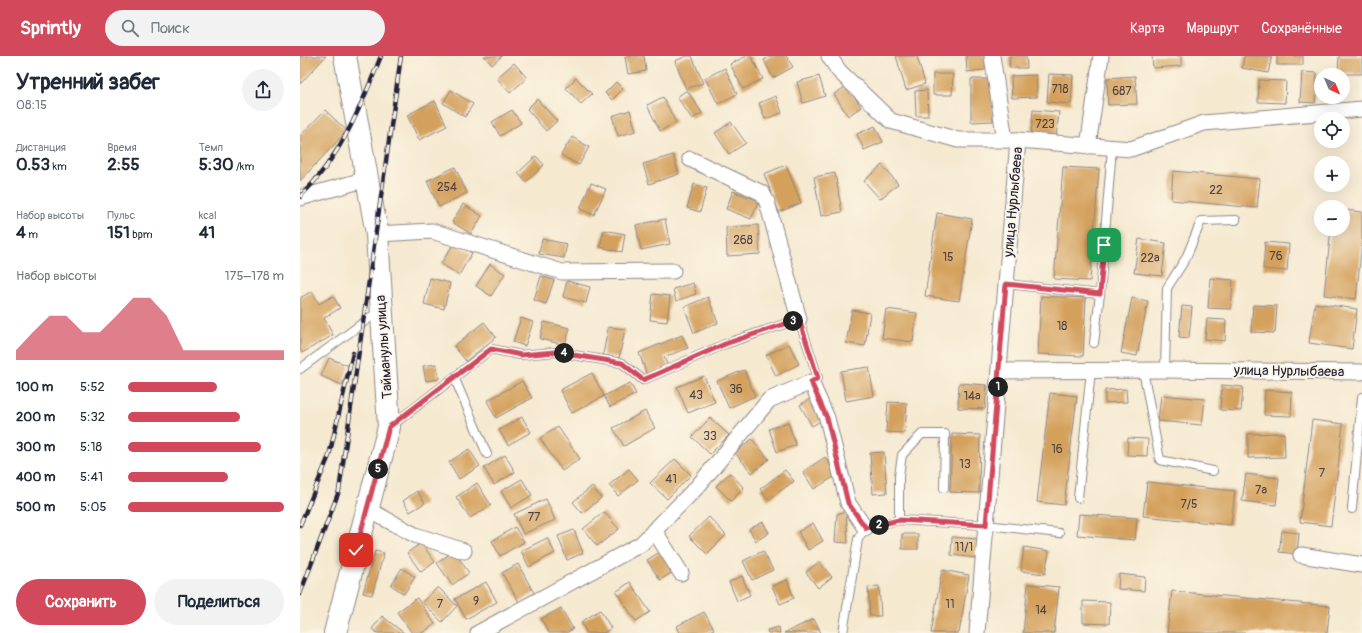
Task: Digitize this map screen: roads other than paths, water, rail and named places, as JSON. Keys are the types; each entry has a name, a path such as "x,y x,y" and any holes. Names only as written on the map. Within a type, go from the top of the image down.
{"street":[{"name":"Тайманулы улица","path":"335,633 389,427 377,234 345,56"},
{"path":"829,56 839,71 891,121 958,140 1012,140 992,56"},
{"path":"1088,146 1101,56"},
{"name":"улица Нурлыбаева","path":"978,633 1006,284 1012,140 1131,149 1204,123 1362,109"},
{"path":"690,159 762,193 767,202 799,319"},
{"path":"300,198 367,179"},
{"path":"377,234 432,231 562,272 673,271"},
{"name":"улица Нурлыбаева","path":"999,371 1165,370 1362,372"},
{"path":"478,633 641,544 698,486 769,400 811,382 827,418 848,503 866,528"},
{"path":"367,509 415,536 464,551"},
{"path":"654,530 681,573"},
{"path":"1300,555 1362,565"}],"lane":[{"path":"1094,343 1100,294 1112,148"},
{"path":"1165,370 1167,288 1186,258 1202,221 1236,220"},
{"path":"1006,284 1100,294"},
{"path":"300,369 381,310"},
{"path":"389,427 491,349 521,355 555,352 622,363 643,380 725,344 799,319 818,378 811,382"},
{"path":"1078,498 1091,370"},
{"path":"1143,370 1160,460 1213,471"},
{"path":"454,377 487,454"},
{"path":"1352,509 1362,397"},
{"path":"899,520 899,476 902,455 922,434 945,434 944,488"},
{"path":"843,633 858,539 866,528 899,520 986,525 1059,533"}],"railway":[{"path":"300,197 327,165 348,131 381,56"},
{"path":"300,594 339,491 401,56"},
{"path":"300,525 329,456 353,353"}]}
